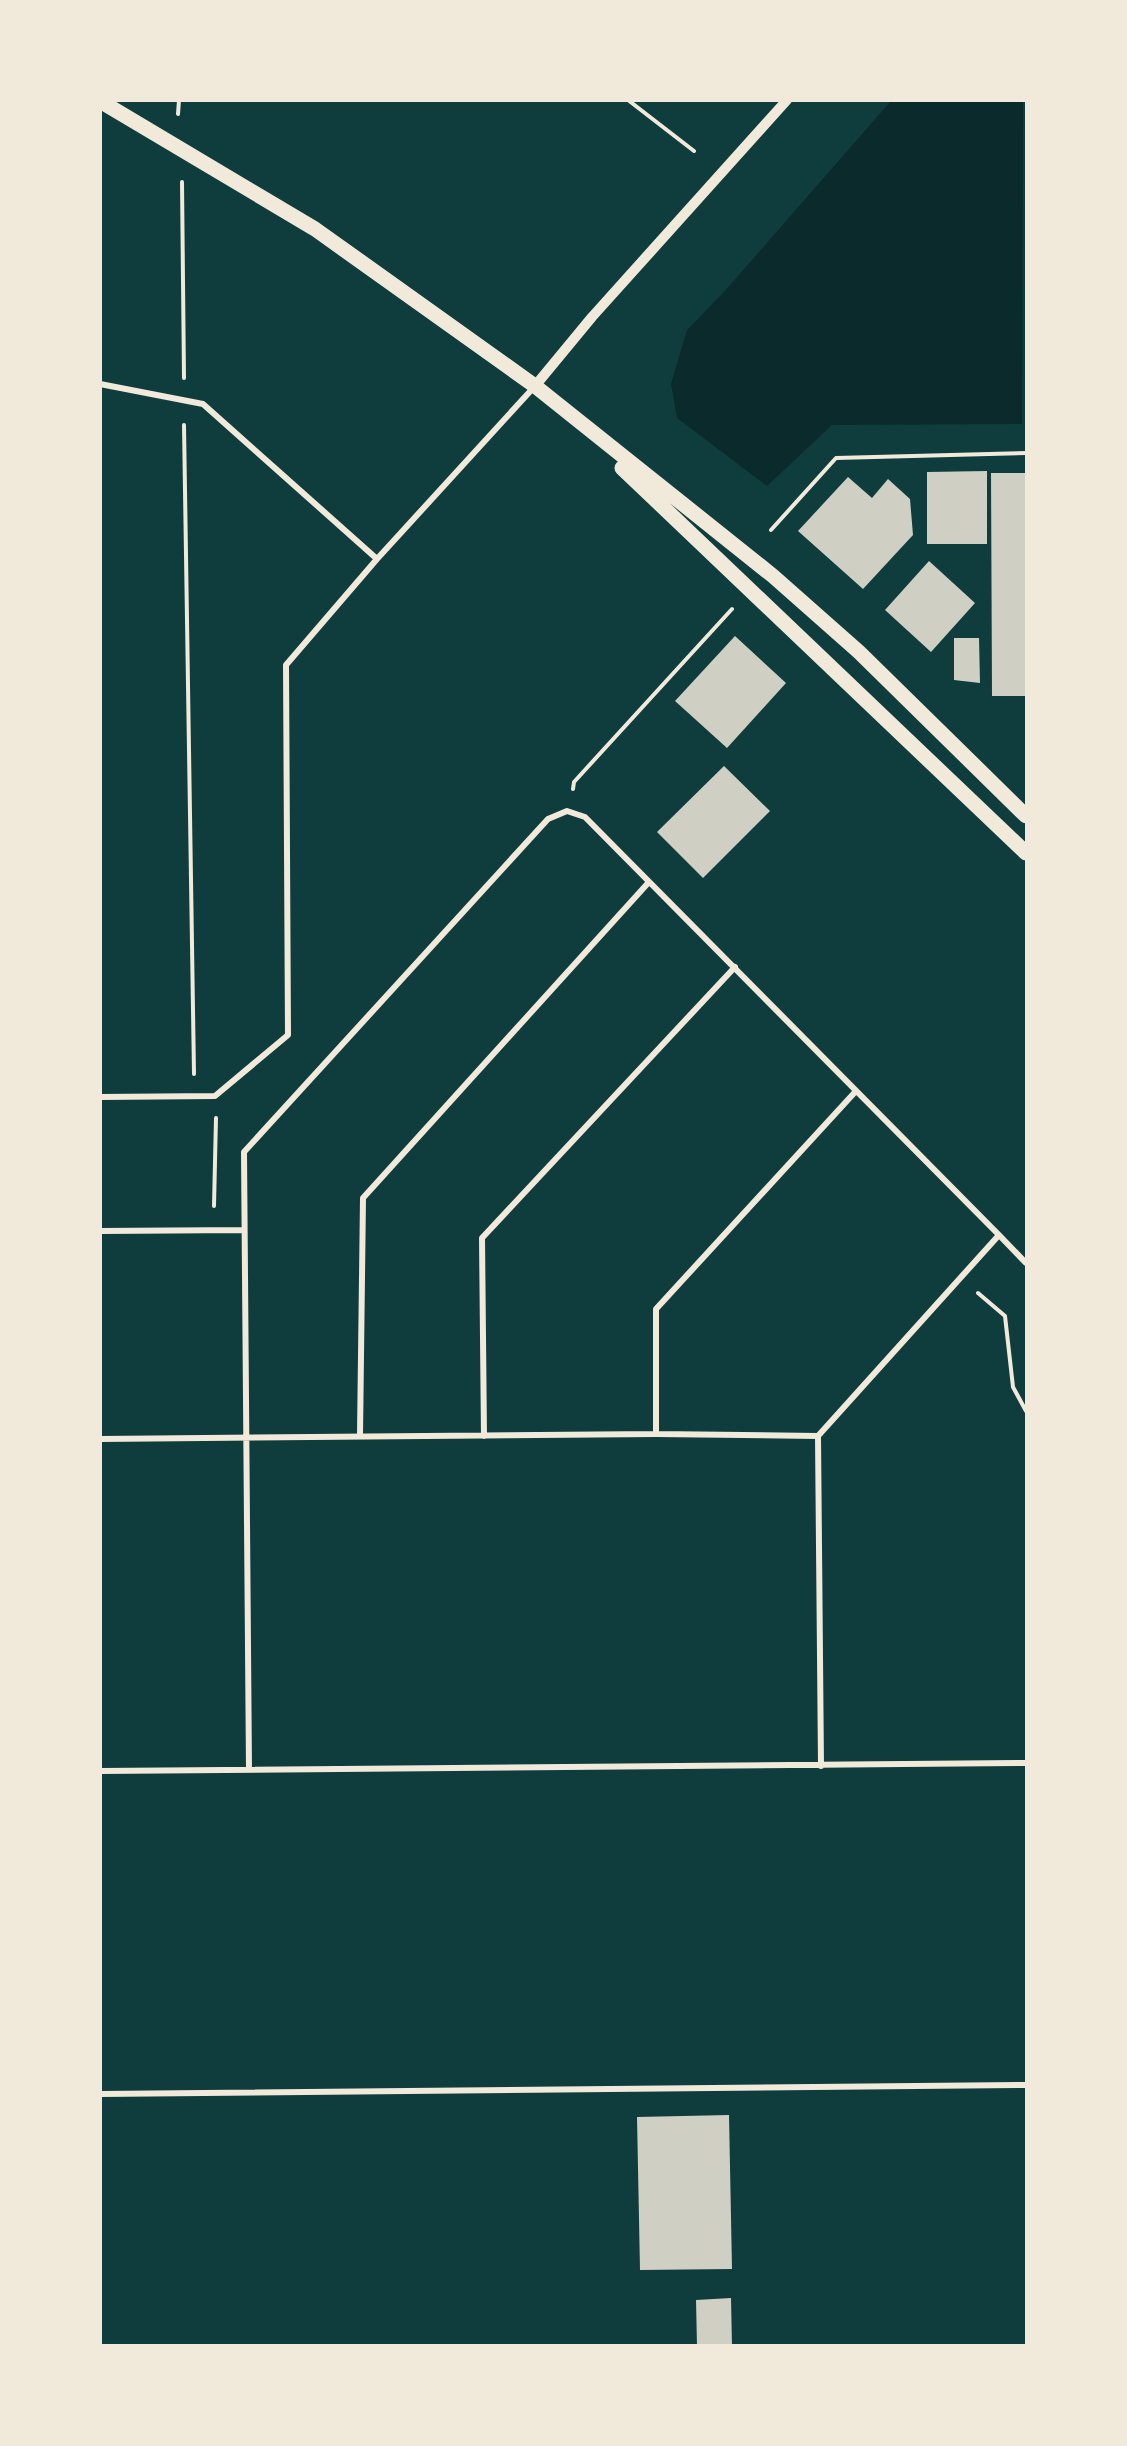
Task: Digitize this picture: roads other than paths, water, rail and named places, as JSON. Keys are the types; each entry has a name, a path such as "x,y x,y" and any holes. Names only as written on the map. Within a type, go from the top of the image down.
{"main road":[{"path":"100,100 315,229 535,386 773,576 859,652 1026,816"},
{"path":"535,386 1026,853"}],"street":[{"path":"100,1097 215,1096 288,1035 286,665 377,559 535,386 592,317 787,100"},
{"path":"100,384 203,404 377,559"},
{"path":"249,1770 244,1437 244,1152 548,819 567,811 585,817 1026,1263"},
{"path":"360,1435 363,1198 649,882"},
{"path":"484,1436 482,1238 735,967"},
{"path":"656,1434 656,1309 856,1091"},
{"path":"100,1232 244,1230"},
{"path":"821,1766 818,1436 999,1236"},
{"path":"100,1439 360,1435 818,1436"},
{"path":"100,1771 1026,1764"},
{"path":"100,2094 1026,2085"}],"water":[{"path":"891,101 1023,101 1022,424 832,425 767,486 677,418 671,384 687,330 724,292"}]}
